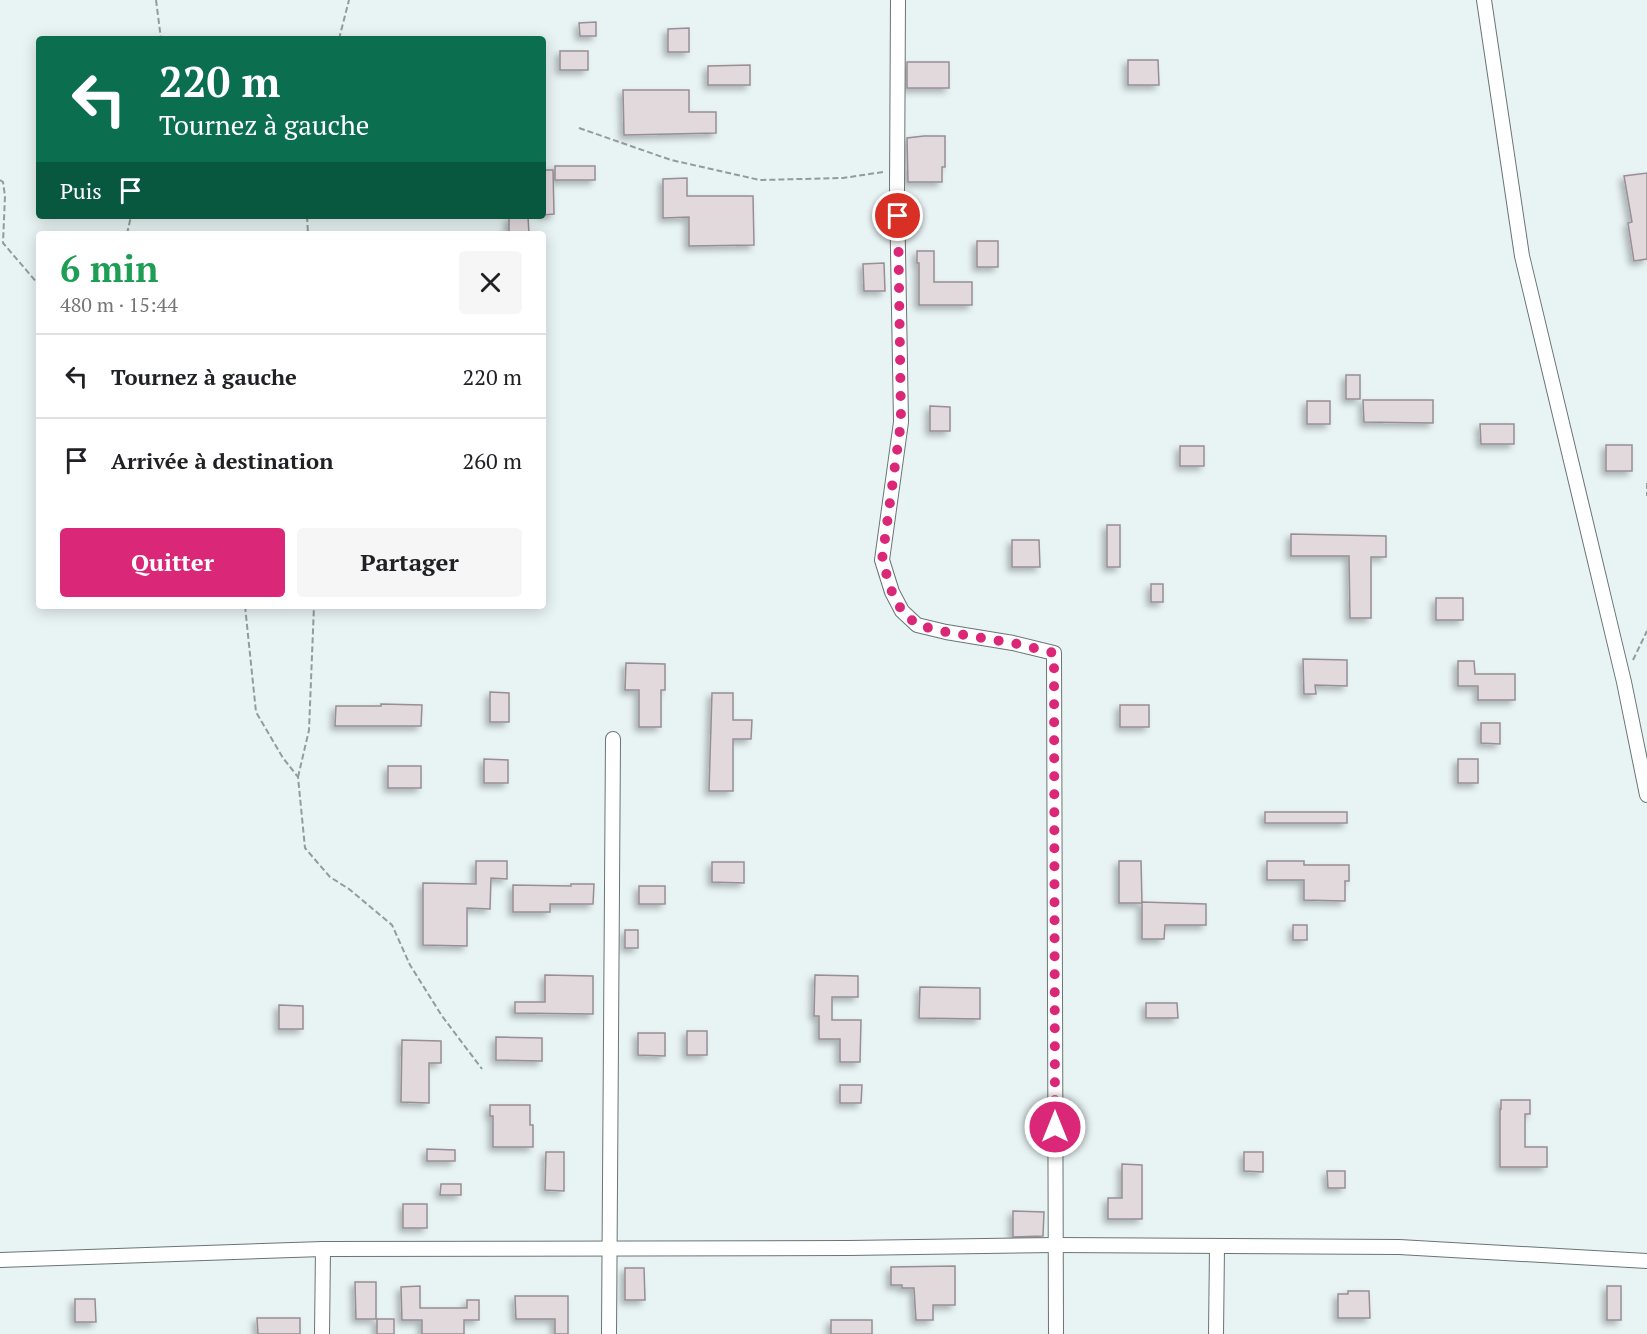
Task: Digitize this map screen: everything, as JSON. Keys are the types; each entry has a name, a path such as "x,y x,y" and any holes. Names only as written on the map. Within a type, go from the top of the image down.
{"street":[{"path":"898,0 897,170 901,422 882,560 892,592 902,611 917,625 1054,653 1056,1334"},
{"path":"1484,0 1522,256 1624,682 1647,795"},
{"path":"609,1334 613,739"},
{"path":"0,1260 323,1249 849,1248 1056,1245 1399,1247 1647,1261"},
{"path":"1216,1247 1216,1334"},
{"path":"322,1334 323,1249"}],"path":[{"path":"156,0 161,36"},
{"path":"340,36 349,0"},
{"path":"579,128 671,160 760,180 843,178 897,170"},
{"path":"0,180 3,182 5,196 3,243 36,282"},
{"path":"1647,483 1647,496"},
{"path":"245,609 256,712 283,758 298,777"},
{"path":"314,609 309,730 298,777 305,848 330,878 349,889 392,925 410,965 442,1016 482,1069"},
{"path":"1624,682 1647,631"}],"building":[{"path":"596,22 596,36 580,36 579,23"},
{"path":"689,28 689,52 668,52 668,29"},
{"path":"560,51 588,51 588,70 560,70"},
{"path":"1128,60 1158,60 1159,85 1128,85"},
{"path":"907,62 949,62 949,88 907,88"},
{"path":"750,65 750,85 708,85 708,66"},
{"path":"623,90 689,90 689,112 716,112 716,133 624,135"},
{"path":"945,136 945,167 942,167 942,182 908,182 907,138"},
{"path":"555,166 595,166 595,180 555,180"},
{"path":"546,170 553,170 554,214 546,215"},
{"path":"1647,173 1647,259 1634,261 1628,223 1632,222 1624,176"},
{"path":"687,178 687,196 753,196 754,245 689,246 689,217 663,218 663,179"},
{"path":"509,219 528,219 529,231 509,231"},
{"path":"977,241 998,241 998,267 977,267"},
{"path":"917,251 934,251 934,282 972,282 972,305 919,305"},
{"path":"884,263 885,291 864,291 863,264"},
{"path":"1346,375 1360,375 1360,399 1346,399"},
{"path":"1363,400 1433,400 1433,423 1364,422"},
{"path":"1307,401 1330,401 1330,424 1307,424"},
{"path":"930,406 950,407 950,431 930,431"},
{"path":"1480,424 1514,424 1514,444 1481,444"},
{"path":"1606,445 1632,445 1632,471 1606,471"},
{"path":"1180,446 1204,446 1204,466 1180,466"},
{"path":"1107,525 1120,525 1120,567 1107,567"},
{"path":"1291,534 1386,536 1386,557 1371,557 1371,618 1350,618 1349,556 1291,556"},
{"path":"1012,540 1039,540 1040,567 1012,567"},
{"path":"1151,584 1163,584 1163,602 1151,602"},
{"path":"1436,598 1463,598 1463,620 1436,620"},
{"path":"1303,659 1347,660 1347,686 1315,685 1316,694 1304,694"},
{"path":"1458,661 1474,661 1475,674 1515,674 1515,700 1478,700 1478,686 1458,686"},
{"path":"626,663 665,664 665,690 661,690 661,727 639,727 639,690 625,690"},
{"path":"490,692 509,693 509,722 490,722"},
{"path":"712,693 733,693 733,720 752,720 751,739 733,739 733,791 709,791"},
{"path":"381,704 422,705 421,726 335,726 336,706 381,706"},
{"path":"1120,705 1149,705 1149,727 1120,727"},
{"path":"1481,723 1500,723 1500,744 1481,743"},
{"path":"484,759 508,760 508,783 484,783"},
{"path":"1458,759 1478,759 1478,783 1458,783"},
{"path":"388,766 421,766 421,788 388,788"},
{"path":"1265,812 1347,812 1347,823 1265,823"},
{"path":"476,861 507,861 507,879 491,878 490,909 467,908 467,946 423,945 423,883 476,884"},
{"path":"1119,861 1141,861 1142,903 1119,903"},
{"path":"1267,861 1304,861 1304,865 1349,865 1349,881 1345,881 1345,901 1304,900 1304,880 1267,880"},
{"path":"712,862 744,862 744,883 712,882"},
{"path":"571,884 594,884 593,904 550,904 550,912 513,912 513,885 571,886"},
{"path":"639,886 665,886 665,904 639,904"},
{"path":"1142,902 1206,904 1206,925 1165,925 1164,939 1142,939"},
{"path":"1293,925 1307,925 1307,940 1293,940"},
{"path":"625,930 638,930 638,948 625,948"},
{"path":"545,975 593,976 593,1014 515,1013 515,1002 545,1002"},
{"path":"815,975 858,976 858,997 832,997 832,1020 861,1020 860,1062 840,1062 840,1039 819,1039 819,1016 814,1016"},
{"path":"920,987 980,988 980,1019 919,1018"},
{"path":"1146,1003 1177,1003 1178,1018 1146,1018"},
{"path":"279,1005 303,1006 303,1029 279,1029"},
{"path":"687,1031 707,1031 707,1055 687,1055"},
{"path":"638,1033 665,1033 665,1056 638,1055"},
{"path":"496,1037 542,1038 542,1061 496,1060"},
{"path":"402,1040 441,1041 441,1063 429,1063 429,1103 401,1102"},
{"path":"840,1085 862,1085 861,1103 840,1103"},
{"path":"1501,1100 1530,1100 1530,1114 1525,1114 1525,1147 1547,1147 1547,1167 1500,1167"},
{"path":"490,1105 530,1105 533,1147 493,1147 493,1116 490,1116"},
{"path":"427,1149 455,1150 455,1161 427,1161"},
{"path":"546,1152 564,1152 564,1191 545,1190"},
{"path":"1244,1152 1263,1152 1263,1172 1244,1171"},
{"path":"1122,1164 1142,1165 1142,1219 1108,1219 1108,1198 1122,1198"},
{"path":"1327,1171 1345,1171 1345,1188 1328,1188"},
{"path":"441,1184 461,1184 461,1195 440,1195"},
{"path":"403,1204 427,1204 427,1228 403,1228"},
{"path":"1013,1211 1044,1212 1043,1236 1013,1237"},
{"path":"955,1266 955,1305 933,1305 933,1320 916,1320 914,1288 891,1285 891,1267"},
{"path":"625,1268 644,1268 645,1300 625,1300"},
{"path":"355,1282 376,1282 376,1319 356,1319"},
{"path":"420,1286 420,1308 467,1308 467,1300 479,1300 479,1320 464,1320 464,1334 422,1334 422,1320 402,1320 401,1287"},
{"path":"1607,1286 1621,1286 1621,1320 1607,1320"},
{"path":"1348,1291 1369,1291 1370,1318 1338,1318 1338,1294 1348,1294"},
{"path":"515,1296 568,1296 568,1334 555,1334 555,1319 516,1319"},
{"path":"75,1299 95,1299 96,1322 75,1322"},
{"path":"257,1318 300,1318 300,1334 258,1334"},
{"path":"377,1319 394,1319 394,1334 377,1334"},
{"path":"831,1320 872,1320 872,1334 831,1334"}],"route":[{"path":"898,216 901,422 882,560 892,592 902,611 917,625 1054,653 1055,1127"}]}
